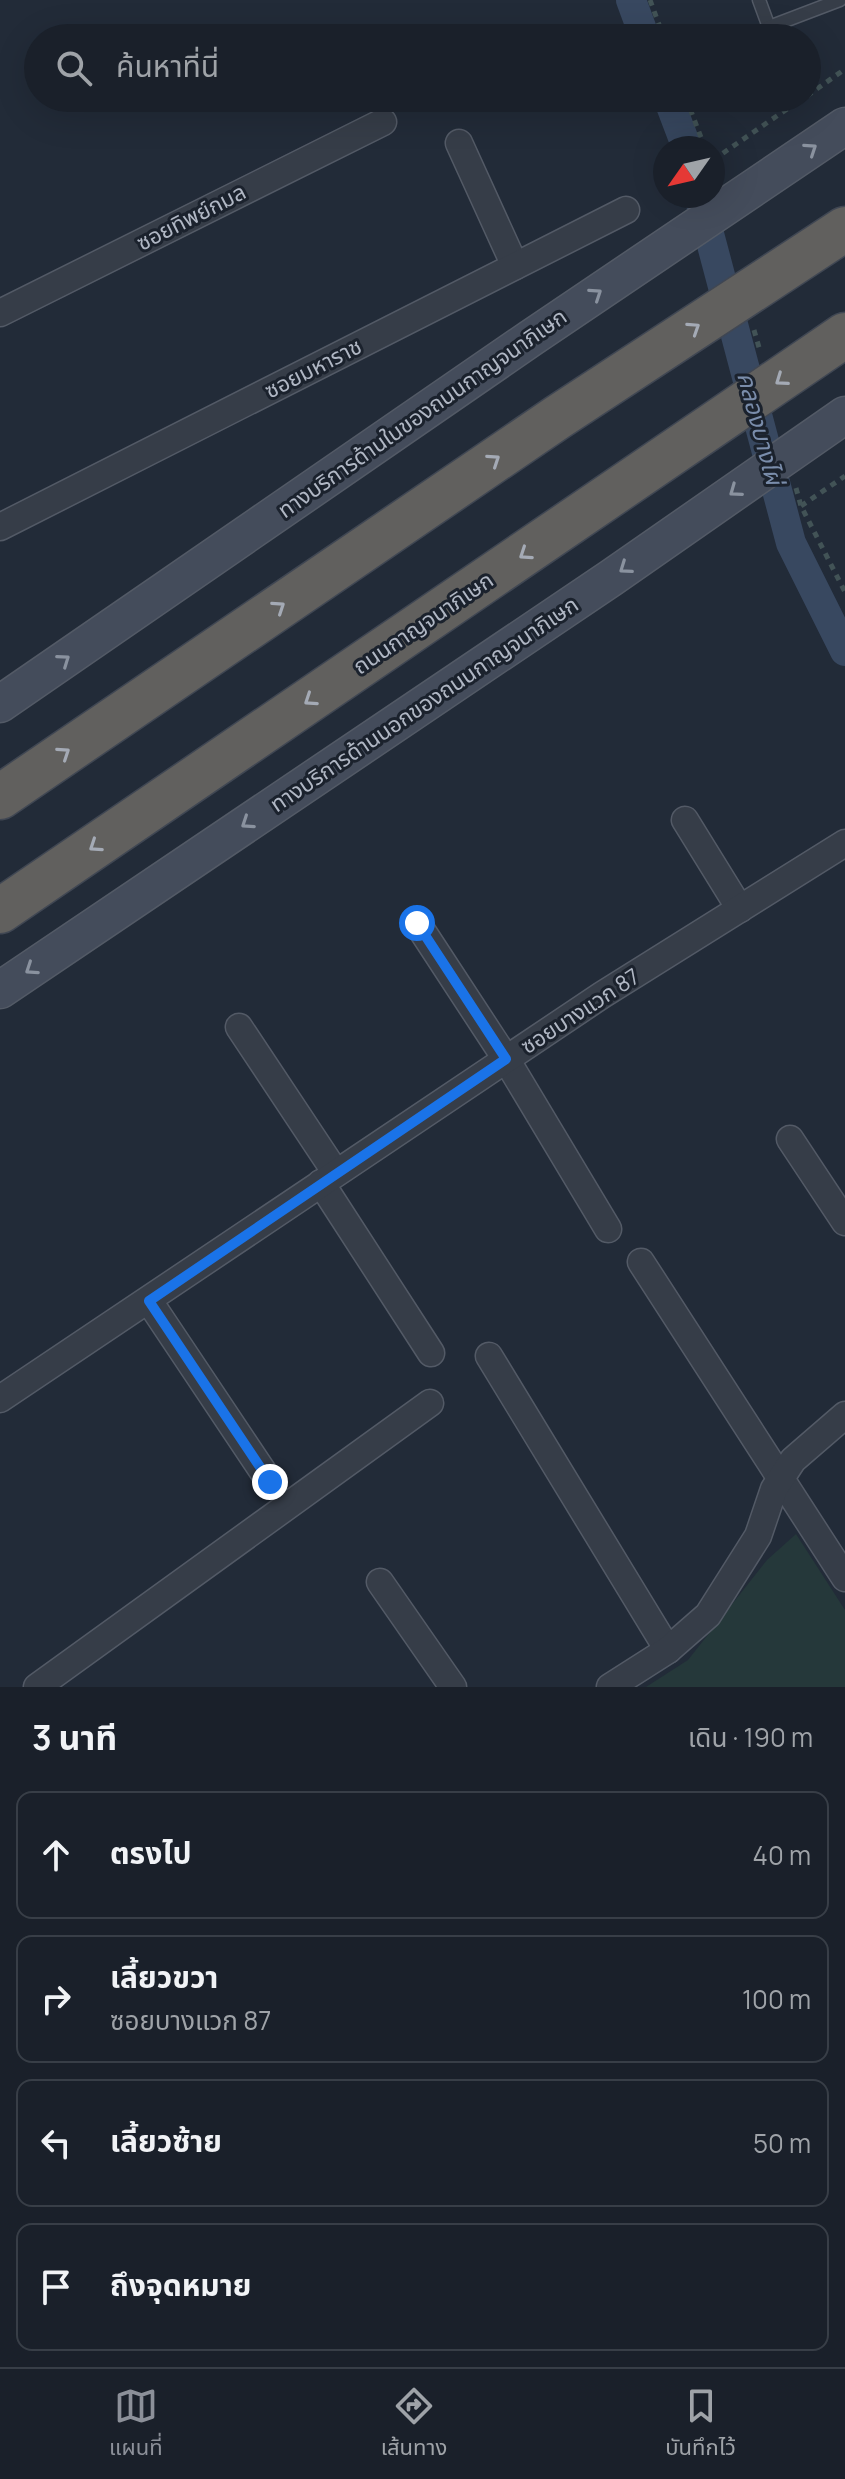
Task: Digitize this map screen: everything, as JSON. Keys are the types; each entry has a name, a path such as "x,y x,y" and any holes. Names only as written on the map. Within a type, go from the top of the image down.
{"highway":[{"path":"0,797 558,417 845,229"},
{"name":"ถนนกาญจนาภิเษก","path":"0,911 845,335"}],"main road":[{"name":"ทางบริการด้านในของถนนกาญจนาภิเษก","path":"0,704 845,126"},
{"name":"ทางบริการด้านนอกของถนนกาญจนาภิเษก","path":"0,990 845,415"}],"street":[{"name":"ซอยทิพย์กมล","path":"0,313 383,122"},
{"path":"459,143 515,266"},
{"name":"ซอยมหาราช","path":"0,527 626,210"},
{"path":"685,820 740,909"},
{"name":"ซอยบางแวก 87","path":"0,1399 506,1059 845,843"},
{"path":"417,923 506,1059 608,1229"},
{"path":"239,1027 431,1353"},
{"path":"790,1139 845,1222"},
{"path":"641,1262 845,1578"},
{"path":"149,1301 270,1482"},
{"path":"489,1356 668,1650"},
{"path":"37,1687 430,1403"},
{"path":"610,1687 668,1650 708,1615 758,1536 774,1489 793,1460 845,1415"},
{"path":"380,1582 453,1687"}],"lane":[{"path":"759,0 768,24"},
{"path":"790,24 840,0"}],"path":[{"path":"650,0 659,24"},
{"path":"821,86 845,69"},
{"path":"691,112 700,136"},
{"path":"725,152 783,112"},
{"path":"801,506 845,476"}],"shaded area":[{"path":"796,1534 845,1610 845,1687 646,1687 688,1660 767,1560"}],"waterway":[{"name":"คลองบางไผ่","path":"631,0 640,24"},
{"name":"คลองบางไผ่","path":"673,112 682,136"},
{"name":"คลองบางไผ่","path":"702,208 791,543 845,651"}],"route":[{"path":"270,1482 149,1301 506,1059 417,923"}]}
